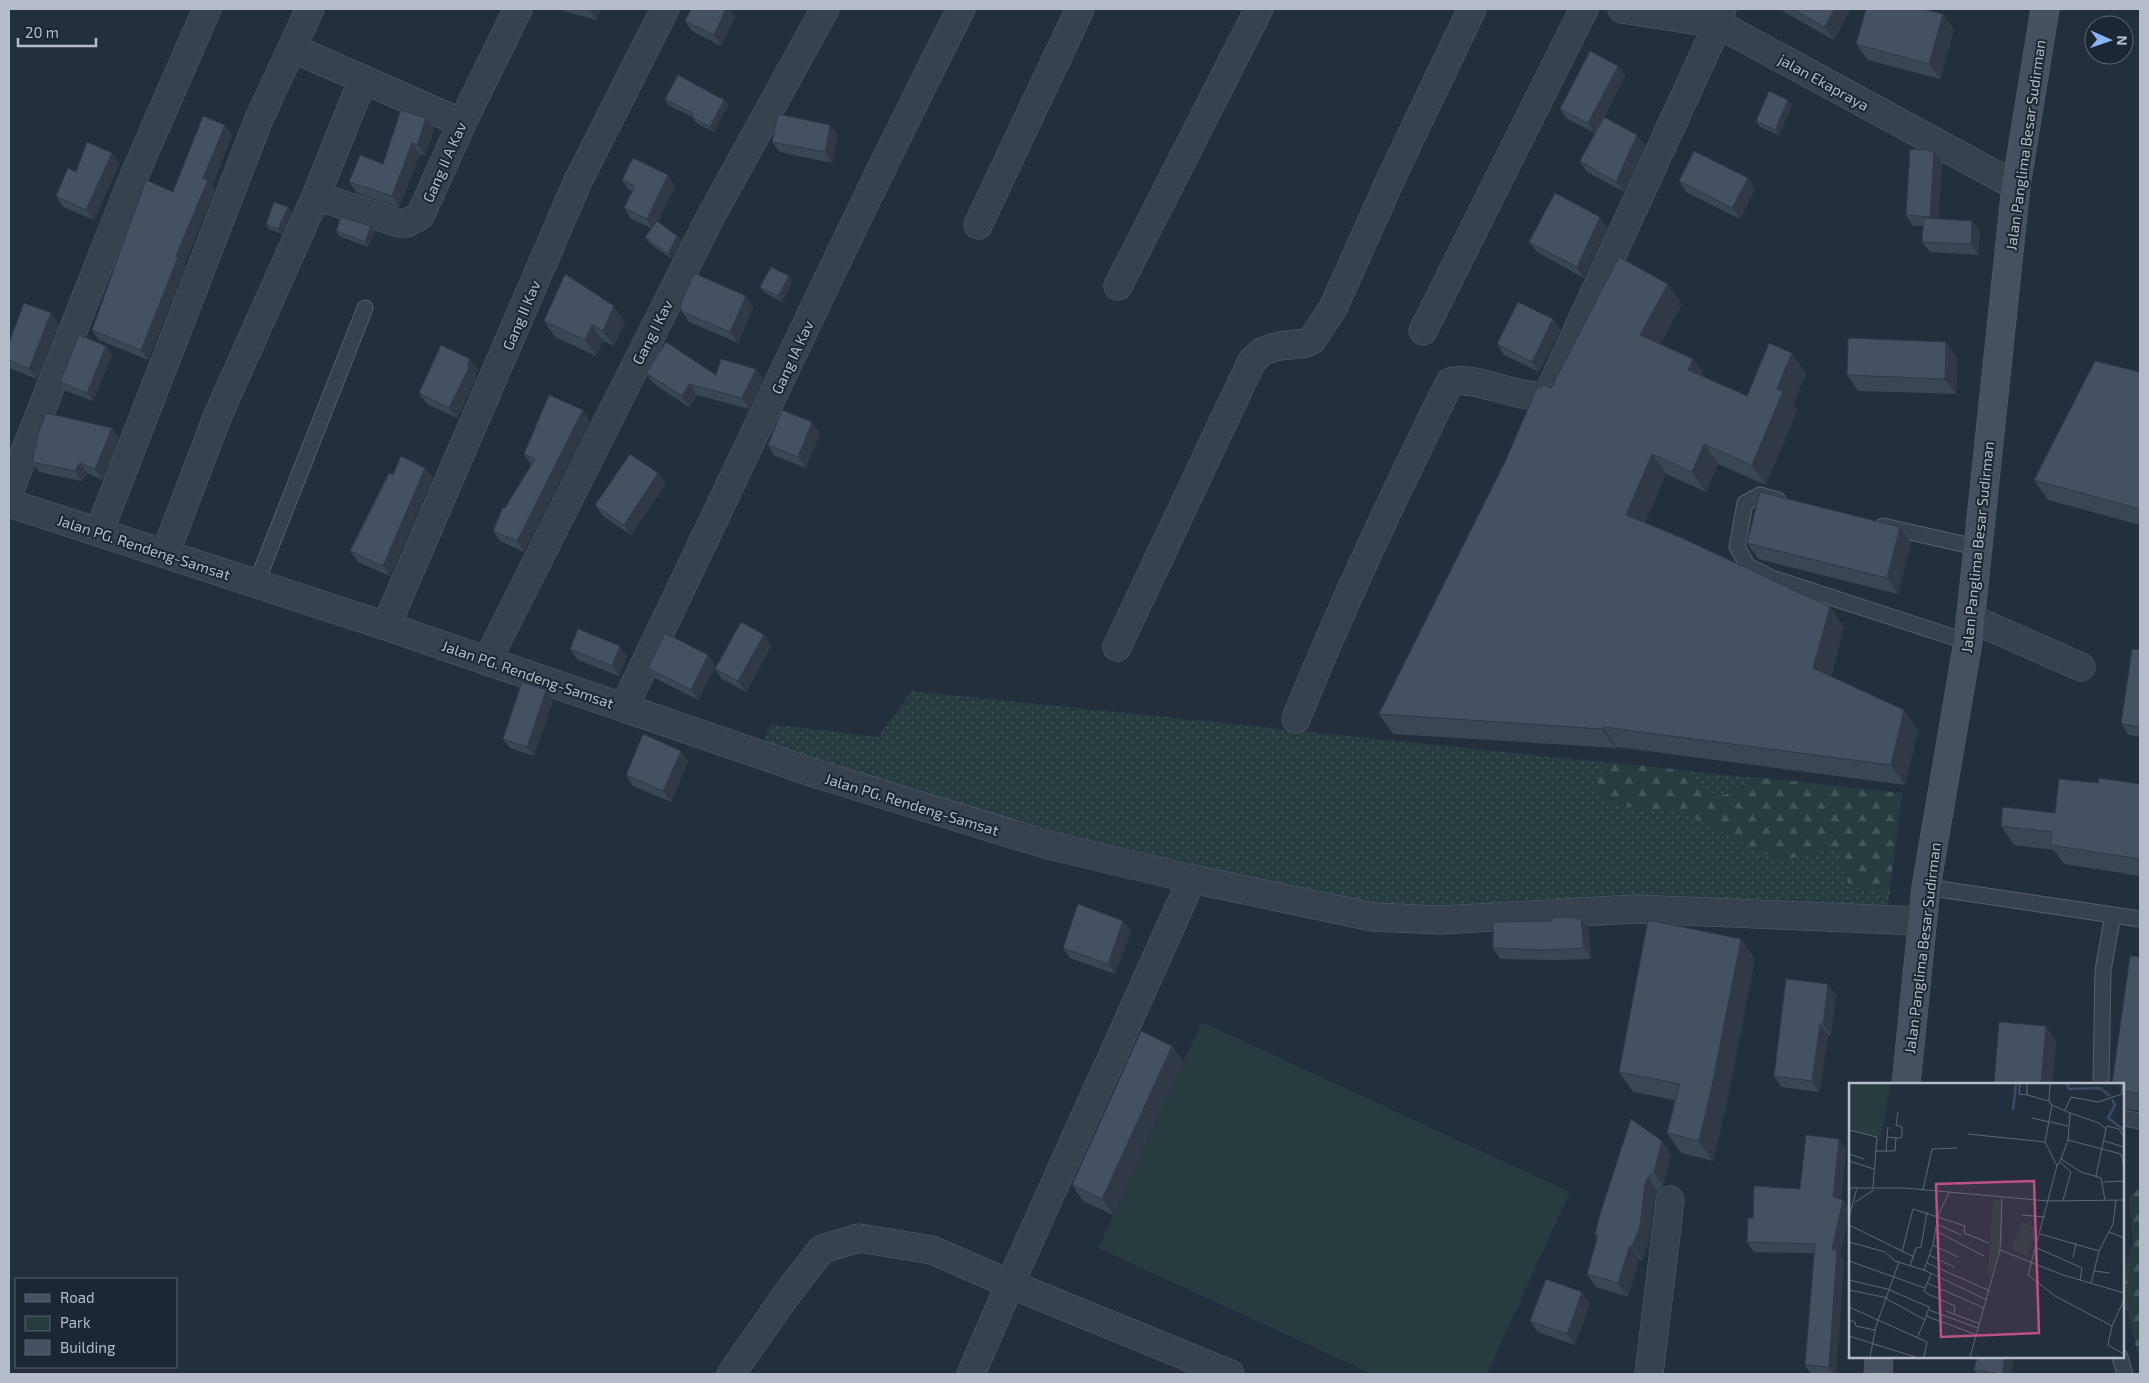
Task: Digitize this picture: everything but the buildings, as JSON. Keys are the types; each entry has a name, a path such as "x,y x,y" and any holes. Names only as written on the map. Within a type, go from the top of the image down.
{"main road":[{"name":"Jalan Panglima Besar Sudirman","path":"1906,1083 1926,887 1969,630 1976,547 2016,186 2045,9"},
{"path":"1878,1374 1879,1358"}],"street":[{"path":"9,492 134,176 207,9"},
{"path":"99,532 260,119 310,9"},
{"name":"Gang II A Kav","path":"316,196 399,223 414,220 420,216 462,123 518,9"},
{"name":"Gang II Kav","path":"386,626 578,181 665,9"},
{"name":"Gang I Kav","path":"487,661 711,216 826,9"},
{"name":"Gang IA Kav","path":"624,706 744,459 879,170 961,9"},
{"path":"978,225 1080,9"},
{"path":"1118,286 1258,9"},
{"path":"1117,647 1252,361 1263,350 1306,343 1312,340 1333,308 1393,174 1472,9"},
{"path":"1423,331 1584,9"},
{"name":"jalan Ekapraya","path":"1622,9 1720,16 2016,186"},
{"path":"1296,719 1331,632 1409,464 1450,382 1464,379 1536,396 1549,392 1720,16"},
{"path":"292,48 462,123"},
{"path":"166,554 218,415 316,196 363,79"},
{"name":"Jalan PG. Rendeng-Samsat","path":"9,502 624,706 820,776 1048,845 1192,879 1373,917 1441,920 1634,909 1922,921"},
{"path":"1969,630 2081,667"},
{"path":"972,1374 1010,1284 1192,879"},
{"path":"1649,1374 1670,1200"},
{"path":"730,1374 822,1249 859,1238 932,1250 1215,1372"}],"lane":[{"path":"256,584 365,308"},
{"path":"1792,504 1760,496 1745,503 1738,547 1748,566 1772,578 1969,630"},
{"path":"1870,523 1976,547"},
{"path":"1926,887 2140,919"},
{"path":"2101,1083 2103,970 2113,915"},
{"path":"2124,1118 2140,1121"},
{"path":"2120,1358 2125,1374"}],"green space":[{"path":"912,691 1902,793 1886,920 1441,920 1192,879 758,753 771,724 878,737"},
{"path":"1610,762 1691,771 1695,785 1708,792 1724,795 1755,777 1902,793 1889,895 1849,886 1839,850 1800,855 1783,862 1680,812 1621,806 1597,796 1598,780"},
{"path":"1202,1022 1570,1192 1487,1374 1372,1374 1098,1248"},
{"path":"2140,1187 2140,1364 2124,1296 2124,1269 2133,1242 2129,1198"}]}
